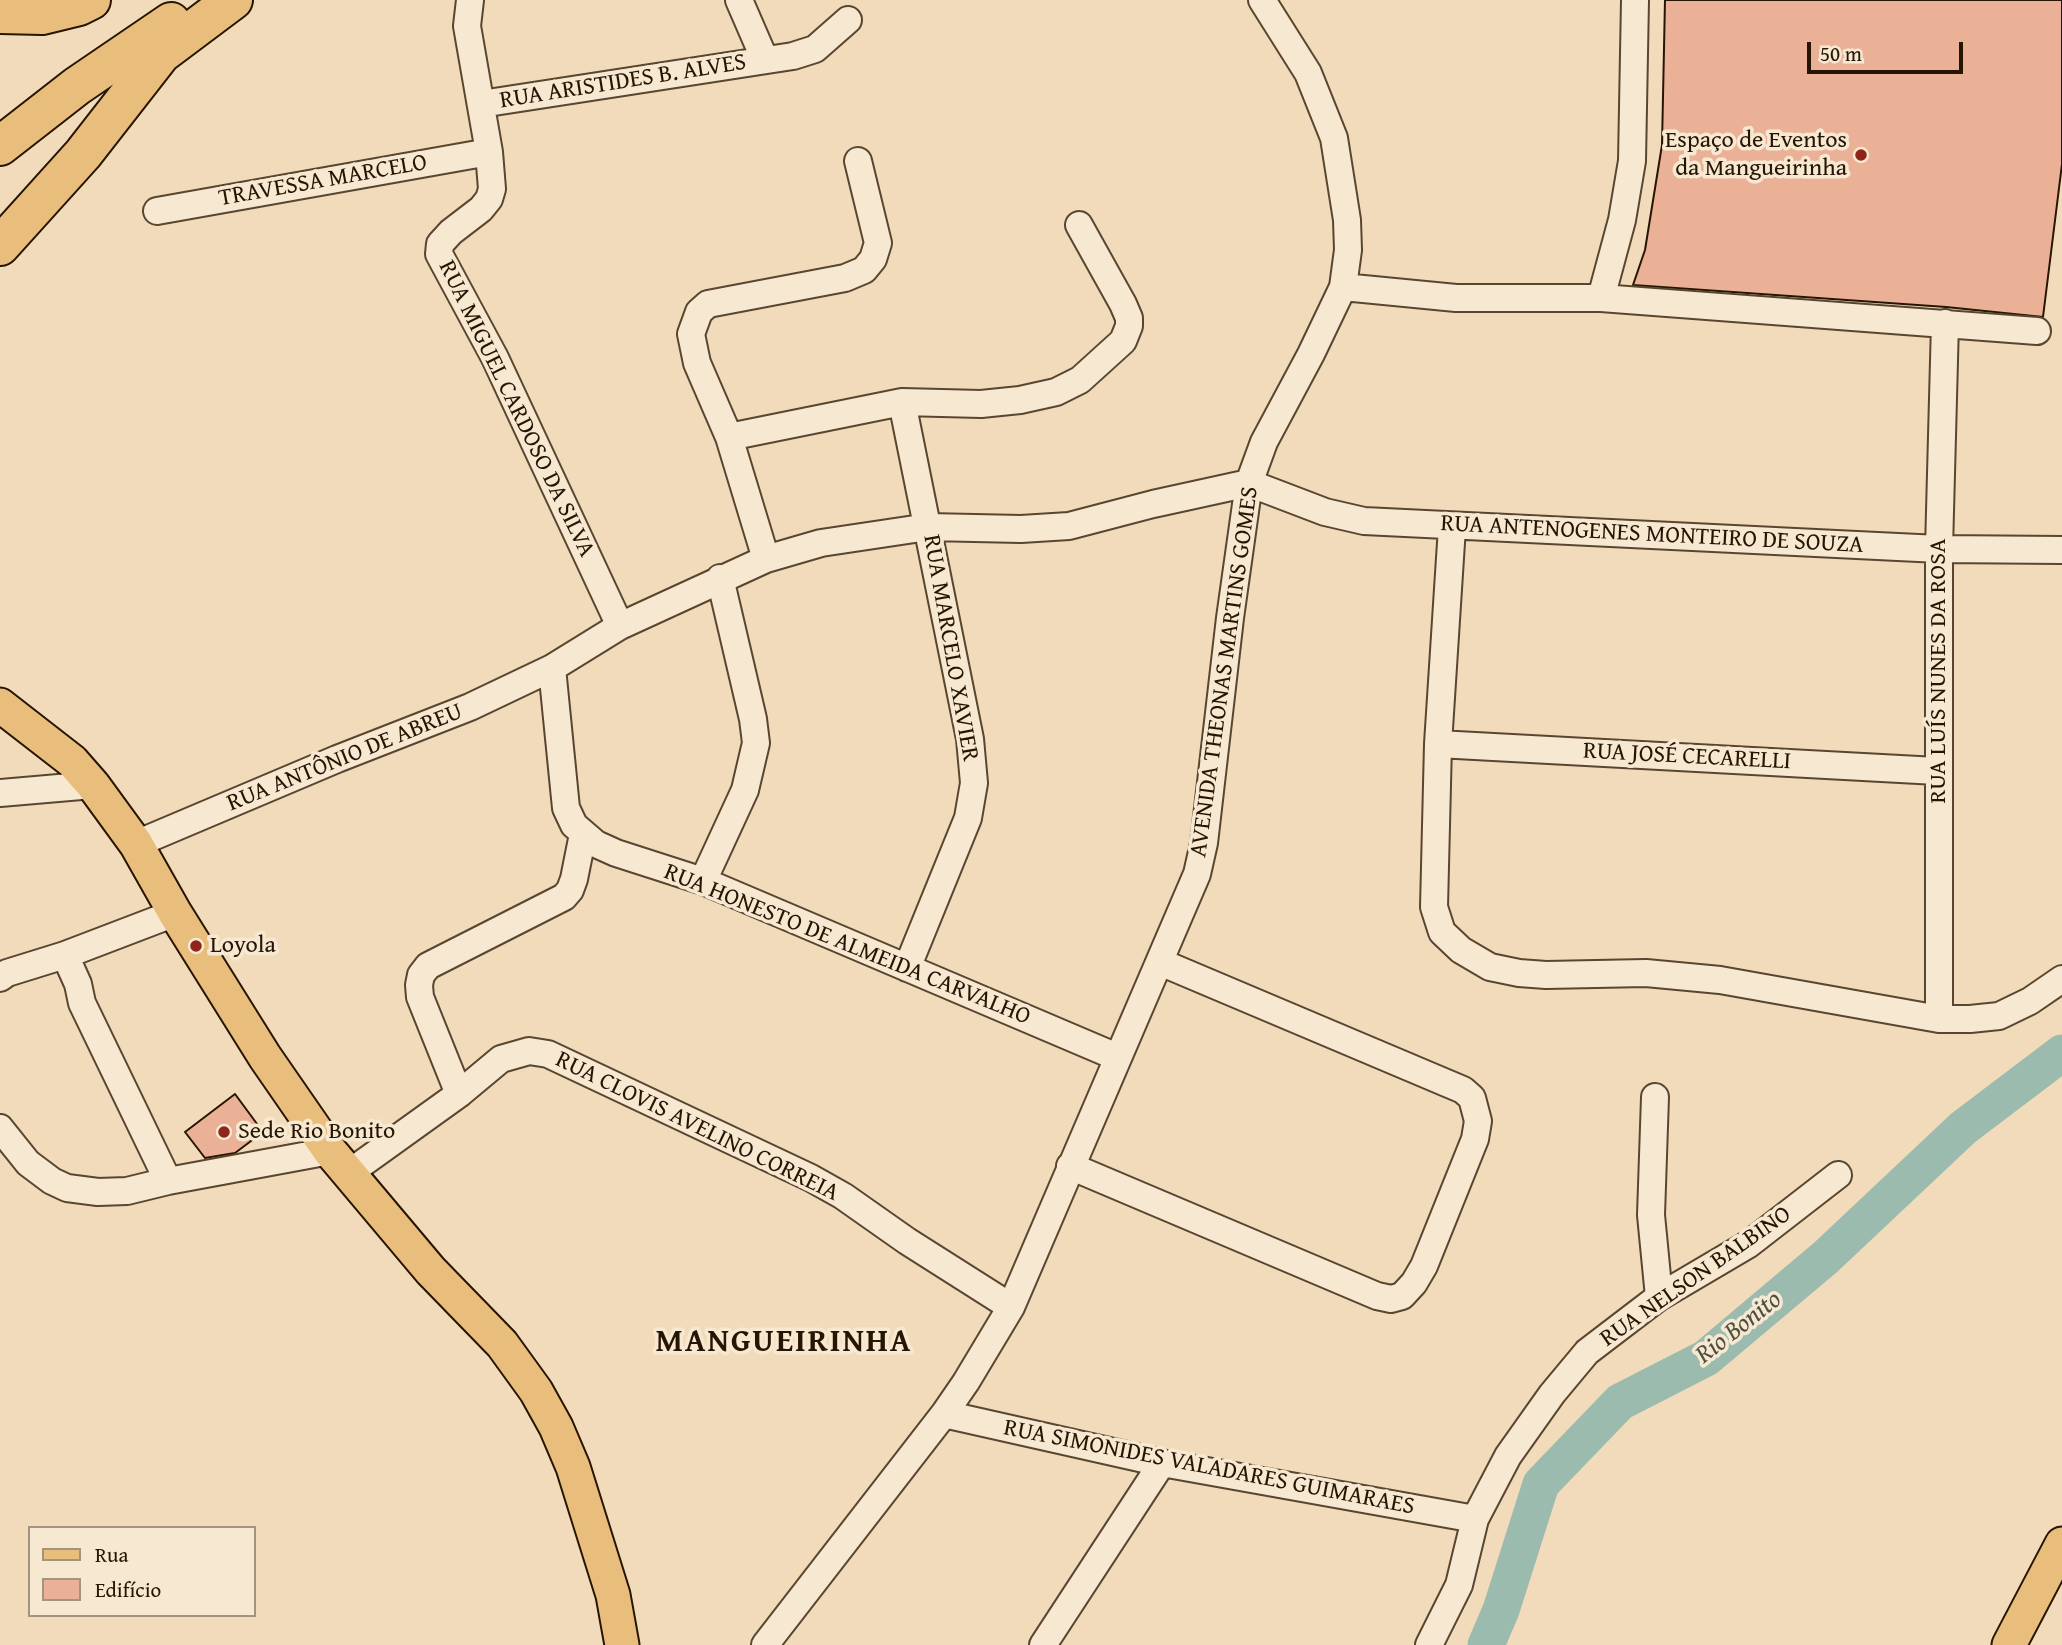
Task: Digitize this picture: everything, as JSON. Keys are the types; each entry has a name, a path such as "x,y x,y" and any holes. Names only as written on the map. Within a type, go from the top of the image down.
{"highway":[{"path":"0,14 42,15 79,6 91,0"},
{"path":"0,114 63,66 160,0"},
{"path":"0,146 77,86 209,0"},
{"path":"0,246 83,154 160,54 233,0"}],"main road":[{"path":"0,705 72,761 93,785 136,844 265,1057 340,1162 431,1271 502,1344 536,1391 556,1427 580,1488 614,1595 622,1645"},
{"path":"2009,1645 2059,1558"}],"street":[{"name":"RUA MIGUEL CARDOSO DA SILVA","path":"470,0 467,26 489,152 492,189 489,199 481,209 440,244 439,254 495,358 620,626"},
{"name":"RUA ARISTIDES B. ALVES","path":"738,0 765,60"},
{"name":"AVENIDA THEONAS MARTINS GOMES","path":"765,1645 944,1414 1011,1307 1196,874 1204,843 1230,618 1249,483 1264,442 1343,287 1348,250 1347,220 1334,138 1308,73 1262,0"},
{"path":"1601,298 1622,220 1632,161 1635,0"},
{"name":"RUA ARISTIDES B. ALVES","path":"481,104 765,60 815,49 848,20"},
{"name":"TRAVESSA MARCELO","path":"157,211 489,152"},
{"path":"766,559 729,437 697,363 691,334 694,321 708,304 845,278 864,270 873,259 878,243 858,161"},
{"path":"729,437 902,402 981,404 1020,400 1056,392 1080,380 1123,341 1129,318 1079,225"},
{"path":"1343,287 1456,298 1601,298 2037,331"},
{"name":"RUA LUÍS NUNES DA ROSA","path":"1939,1019 1937,771 1945,323"},
{"name":"RUA MARCELO XAVIER","path":"902,402 970,739 974,783 968,818 907,968"},
{"name":"RUA ANTÔNIO DE ABREU","path":"136,844 337,759 470,707 552,668 620,626 766,559 821,543 928,527 1021,529 1069,526 1249,483"},
{"name":"RUA ANTENOGENES MONTEIRO DE SOUZA","path":"1249,483 1345,519 1452,527 1939,549 2062,550"},
{"path":"1452,527 1438,744 1434,907 1442,932 1461,950 1490,967 1519,973 1646,973 1720,980 1939,1019 1999,1016 2031,1001 2062,979"},
{"path":"703,881 745,790 754,731 720,578"},
{"name":"RUA HONESTO DE ALMEIDA CARVALHO","path":"552,668 566,808 574,825 596,844 703,881 1117,1057"},
{"name":"RUA JOSÉ CECARELLI","path":"1438,744 1937,771"},
{"path":"0,793 93,785"},
{"path":"459,1094 420,997 421,975 428,966 564,897 574,879 583,834"},
{"path":"0,978 7,973 65,955 176,913"},
{"path":"65,955 78,984 82,1003 168,1181"},
{"path":"1070,1166 1377,1296 1391,1299 1402,1296 1424,1266 1475,1139 1478,1121 1472,1098 1463,1090 1160,962"},
{"name":"RUA CLOVIS AVELINO CORREIA","path":"340,1162 459,1094 500,1059 529,1051 548,1054 811,1178 843,1196 907,1241 1011,1307"},
{"path":"1655,1097 1651,1215 1659,1297"},
{"path":"0,1128 28,1163 52,1181 68,1188 97,1192 127,1191 168,1181 340,1162"},
{"name":"RUA NELSON BALBINO","path":"1429,1645 1459,1586 1475,1519 1508,1456 1552,1394 1587,1352 1659,1297 1749,1244 1838,1175"},
{"name":"RUA SIMONIDES VALADARES GUIMARAES","path":"944,1414 1162,1463 1475,1519"},
{"path":"1043,1645 1162,1463"}],"building":[{"name":"Espaço de Eventos da Mangueirinha","path":"1665,0 2062,0 2062,164 2043,317 1946,307 1633,285 1645,250 1662,145"},
{"name":"Sede Rio Bonito","path":"235,1094 263,1132 235,1153 205,1158 185,1132"}],"waterway":[{"name":"Rio Bonito","path":"1486,1645 1501,1610 1541,1484 1620,1402 1706,1358 1826,1257 1963,1128 2062,1053"}],"place":[{"name":"Espaço de Eventos da Mangueirinha","path":"1861,155"},
{"name":"Loyola","path":"196,946"},
{"name":"Sede Rio Bonito","path":"224,1132"}],"district":[{"name":"MANGUEIRINHA","path":"784,1343"}]}
